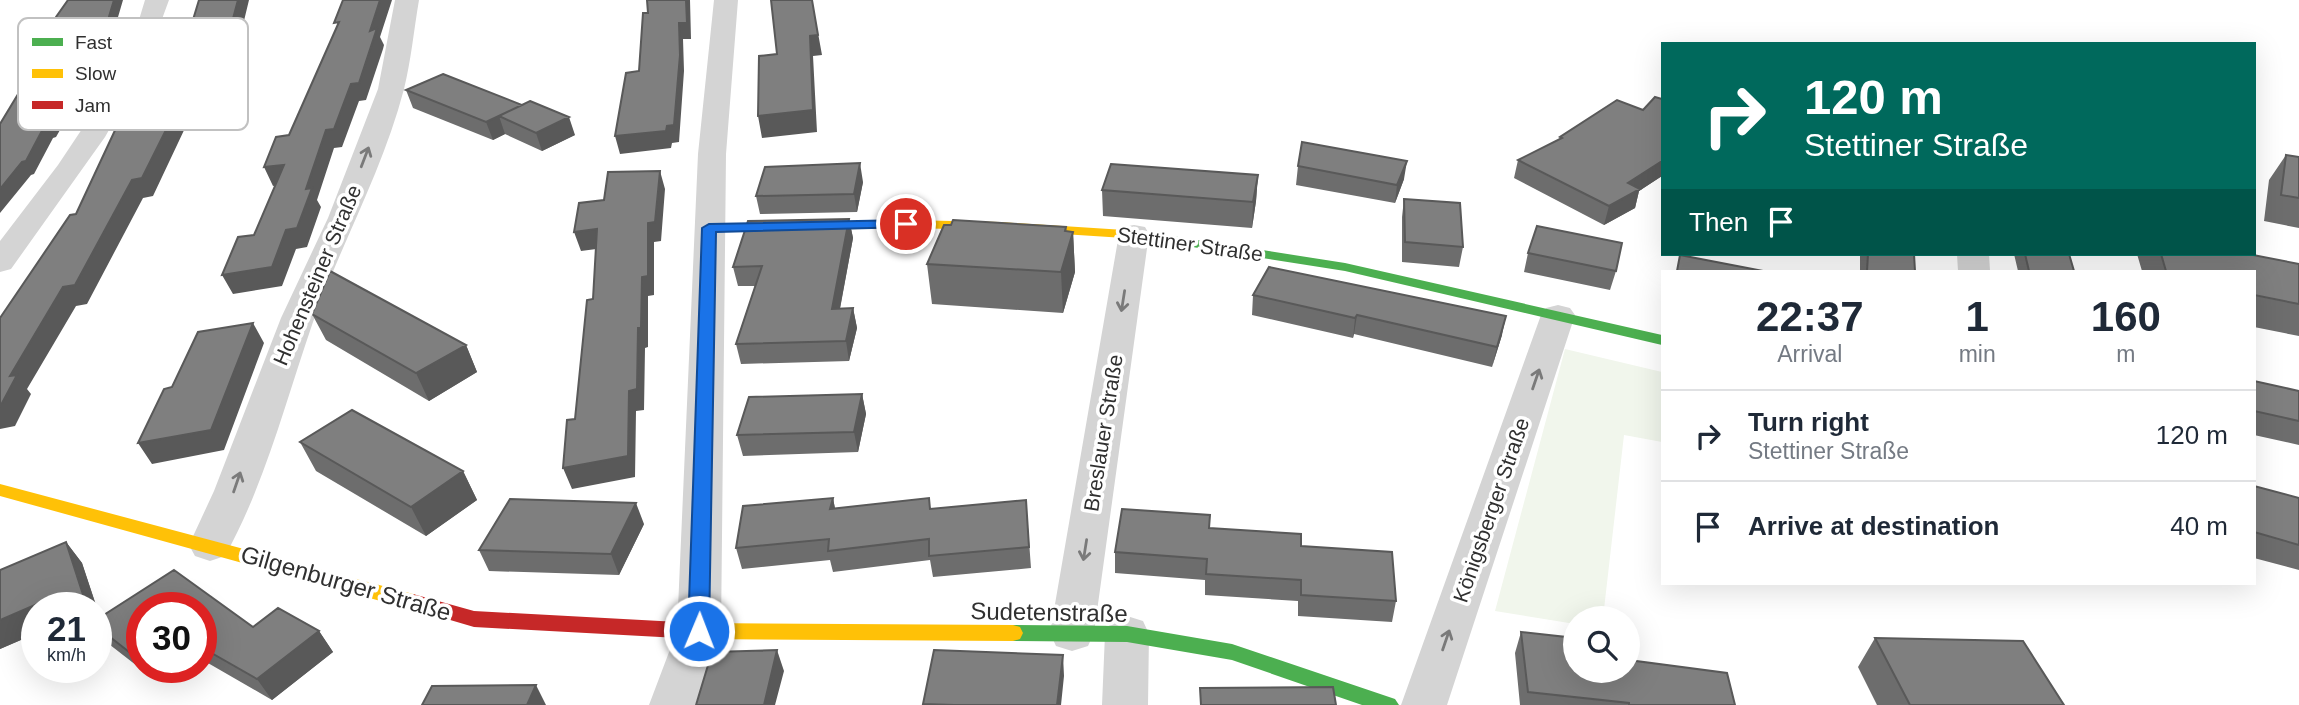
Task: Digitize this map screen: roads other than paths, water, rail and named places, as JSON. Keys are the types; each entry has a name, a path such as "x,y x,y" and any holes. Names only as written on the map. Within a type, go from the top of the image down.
{"street":[{"path":"152,18 157,0"},
{"name":"Hohensteiner Straße","path":"209,545 234,491 298,318 343,218 391,89 407,0"},
{"path":"672,705 699,631 712,153 726,0"},
{"path":"0,262 94,130"},
{"name":"Stettiner Straße","path":"709,228 906,224 1000,226 1134,234 1345,267 1661,340"},
{"name":"Breslauer Straße","path":"1072,633 1134,234"},
{"name":"Königsberger Straße","path":"1424,705 1558,315"},
{"name":"Gilgenburger Straße","path":"0,490 474,619 699,631"},
{"name":"Sudetenstraße","path":"699,631 1126,634 1232,652 1388,705"},
{"path":"1125,705 1126,634"}]}
